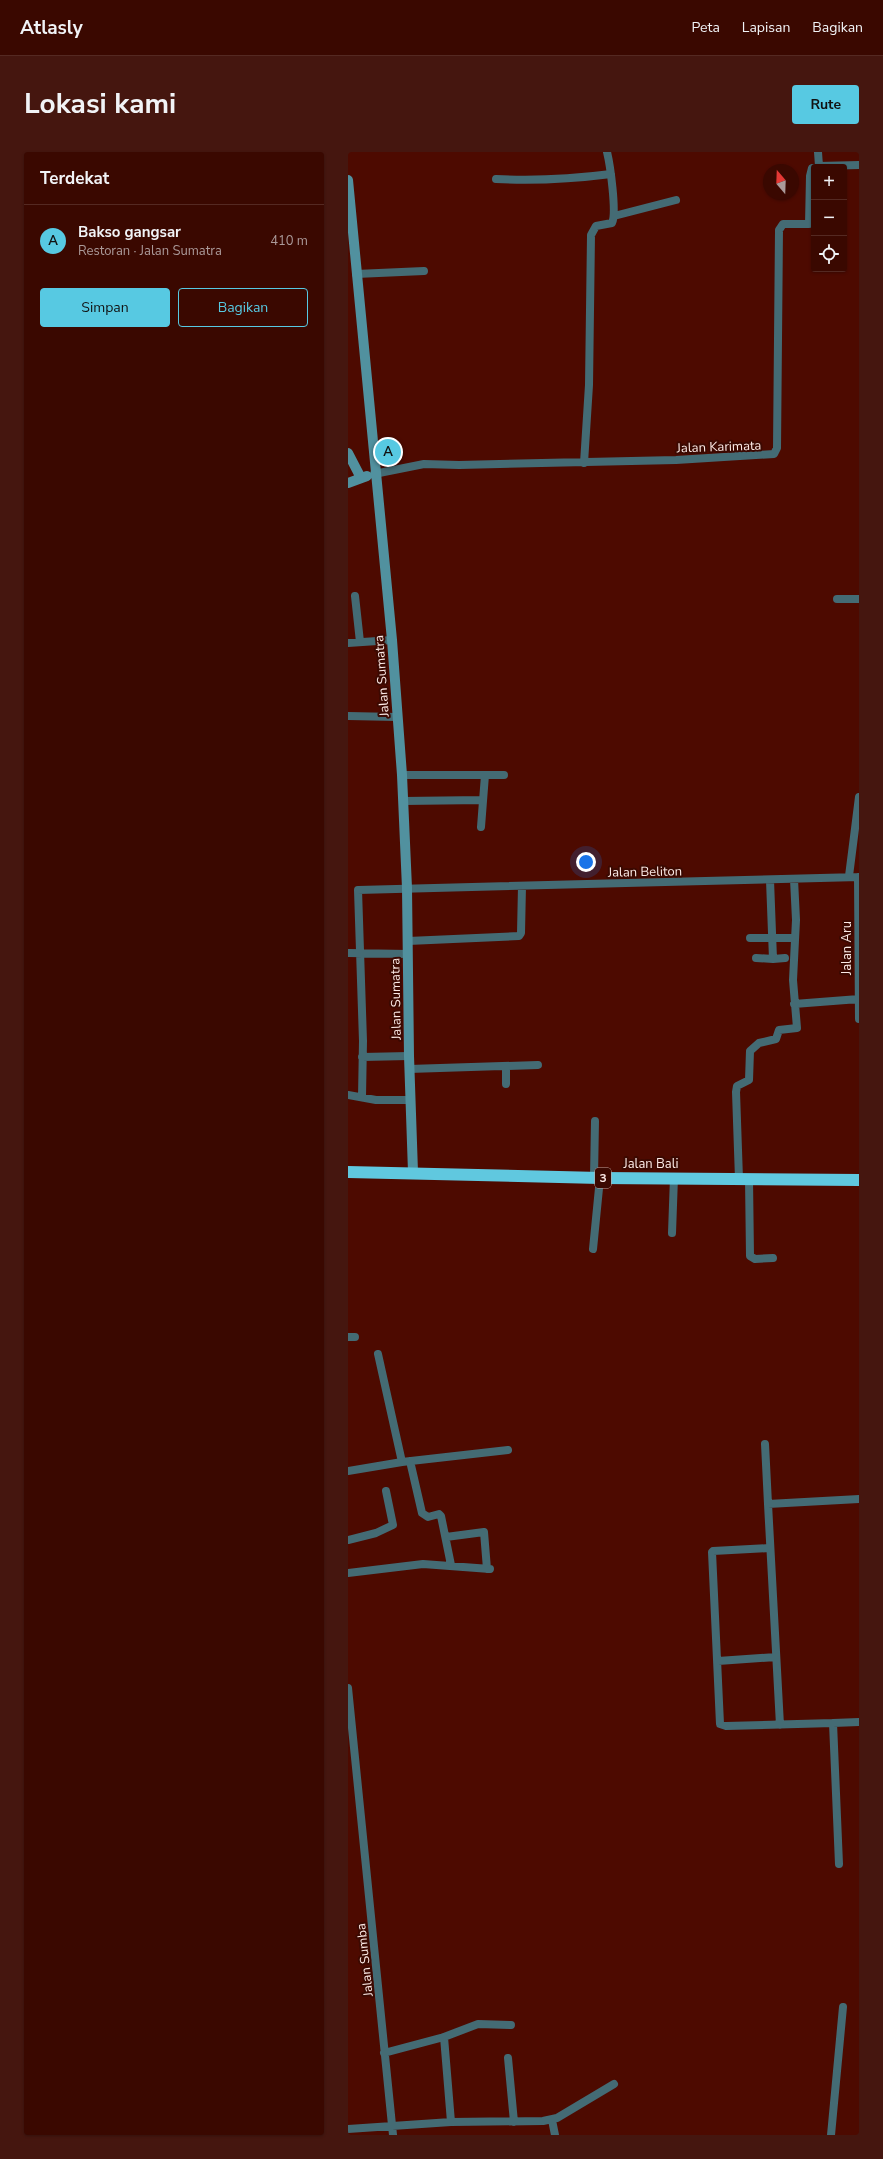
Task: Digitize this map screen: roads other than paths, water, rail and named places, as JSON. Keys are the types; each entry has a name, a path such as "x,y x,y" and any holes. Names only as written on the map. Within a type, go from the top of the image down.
{"highway":[{"name":"Jalan Bali","path":"348,1172 412,1172 597,1178 674,1177 859,1180"}],"main road":[{"name":"Jalan Sumatra","path":"348,180 350,235 356,274 374,474 392,640 402,775 407,888 412,1172"},
{"path":"348,454 361,478"},
{"path":"348,483 374,474"}],"street":[{"path":"584,463 589,385 591,235 596,226 612,223 614,216 612,174 606,152"},
{"path":"818,152 820,164"},
{"path":"847,166 859,165"},
{"name":"Jalan Karimata","path":"811,170 811,198"},
{"path":"496,179 532,181 567,180 612,174"},
{"path":"614,216 676,200"},
{"name":"Jalan Karimata","path":"374,474 424,464 459,466 584,463 774,454 777,448 779,230 783,224 811,224"},
{"path":"356,274 424,271"},
{"path":"355,596 360,642"},
{"path":"837,599 859,599"},
{"path":"348,643 392,640"},
{"path":"348,716 397,717"},
{"path":"402,775 504,775"},
{"path":"481,827 485,775"},
{"path":"849,876 859,797"},
{"path":"403,801 483,800"},
{"name":"Jalan Beliton","path":"358,953 357,891 360,889 770,880 849,876 859,877"},
{"name":"Jalan Aru","path":"859,877 859,1019"},
{"path":"773,1258 755,1259 750,1256 737,1086 749,1080 750,1051 759,1042 772,1041 776,1039 779,1030 796,1028 794,1004 796,920 794,879"},
{"path":"770,880 774,958"},
{"path":"408,941 519,936 521,932 522,886"},
{"path":"750,938 791,938"},
{"path":"348,953 408,954"},
{"path":"358,953 362,1097"},
{"path":"756,958 785,958"},
{"path":"794,1004 859,999"},
{"path":"362,1057 409,1056"},
{"path":"410,1069 538,1065"},
{"path":"506,1067 506,1084"},
{"path":"348,1095 411,1100"},
{"path":"593,1248 597,1178 595,1121"},
{"path":"672,1233 674,1177"},
{"path":"378,1354 406,1461 422,1514 428,1517 439,1514 446,1537 451,1565"},
{"path":"765,1444 780,1725"},
{"path":"348,1471 406,1461 508,1450"},
{"path":"348,1540 376,1533 393,1525 386,1491"},
{"path":"768,1504 859,1499"},
{"path":"348,1573 423,1564 489,1569 484,1532 446,1537"},
{"path":"770,1548 712,1552 720,1724 726,1726 833,1724 859,1722"},
{"path":"718,1661 776,1657"},
{"name":"Jalan Sumba","path":"348,1688 393,2135"},
{"path":"833,1724 839,1864"},
{"path":"831,2135 843,2008"},
{"path":"384,2052 444,2037 478,2024 511,2025"},
{"path":"444,2037 450,2122"},
{"path":"508,2058 514,2122"},
{"path":"348,2129 450,2122 514,2122 552,2120 614,2084"},
{"path":"552,2120 555,2135"}],"place":[{"name":"Bakso gangsar","path":"388,452"}]}
